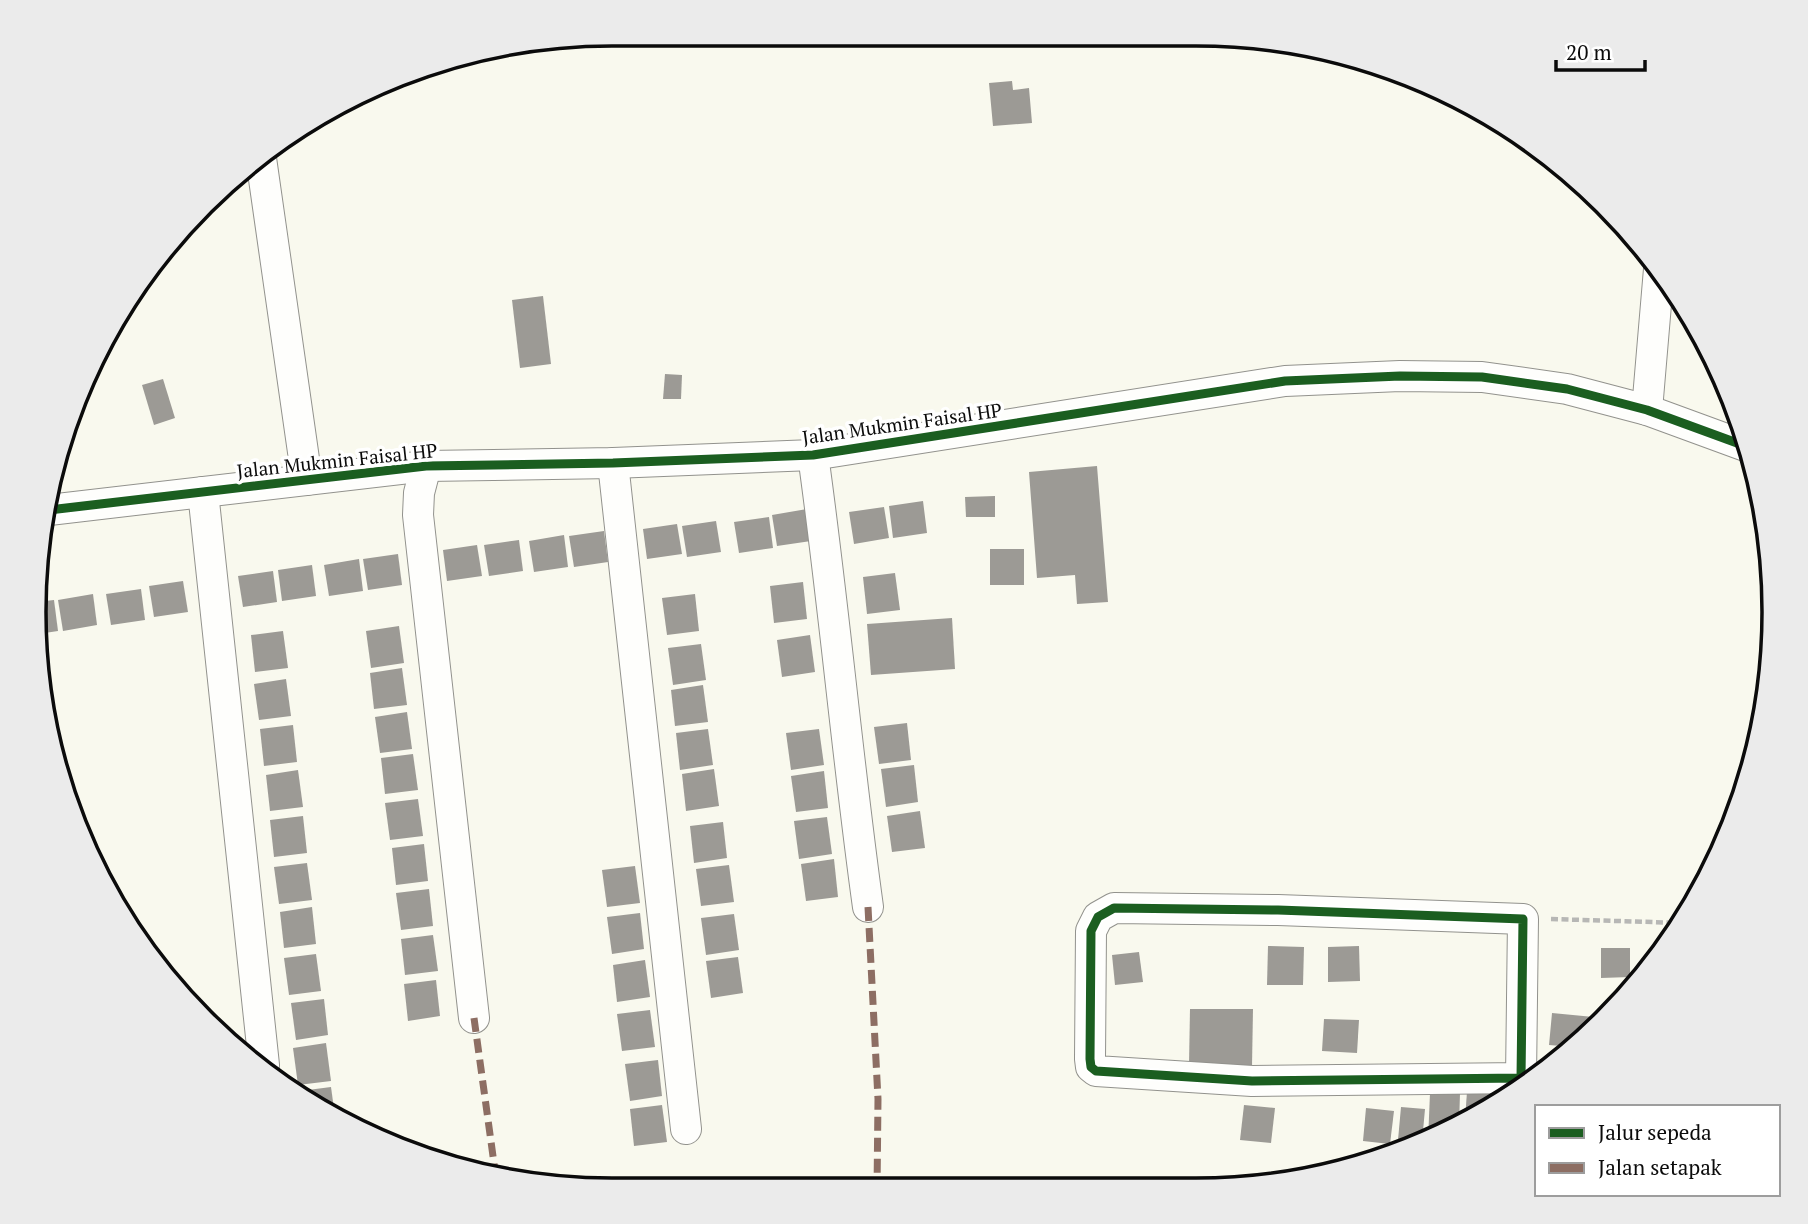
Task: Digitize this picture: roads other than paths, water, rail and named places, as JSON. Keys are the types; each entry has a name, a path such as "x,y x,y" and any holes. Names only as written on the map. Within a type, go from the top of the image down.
{"street":[{"path":"262,167 307,480"},
{"path":"1647,410 1658,285"},
{"name":"Jalan Mukmin Faisal HP","path":"55,509 426,466 613,463 813,455 1285,381 1399,376 1482,377 1566,389 1647,410 1736,443"},
{"path":"813,455 831,580 849,765 868,907"},
{"path":"613,463 686,1129"},
{"path":"426,466 419,493 418,515 474,1018"},
{"path":"203,492 263,1058"},
{"path":"1512,1082 1252,1081 1096,1071 1091,1067 1090,1059 1091,931 1098,917 1114,908 1278,910 1523,919 1526,1072"}]}
